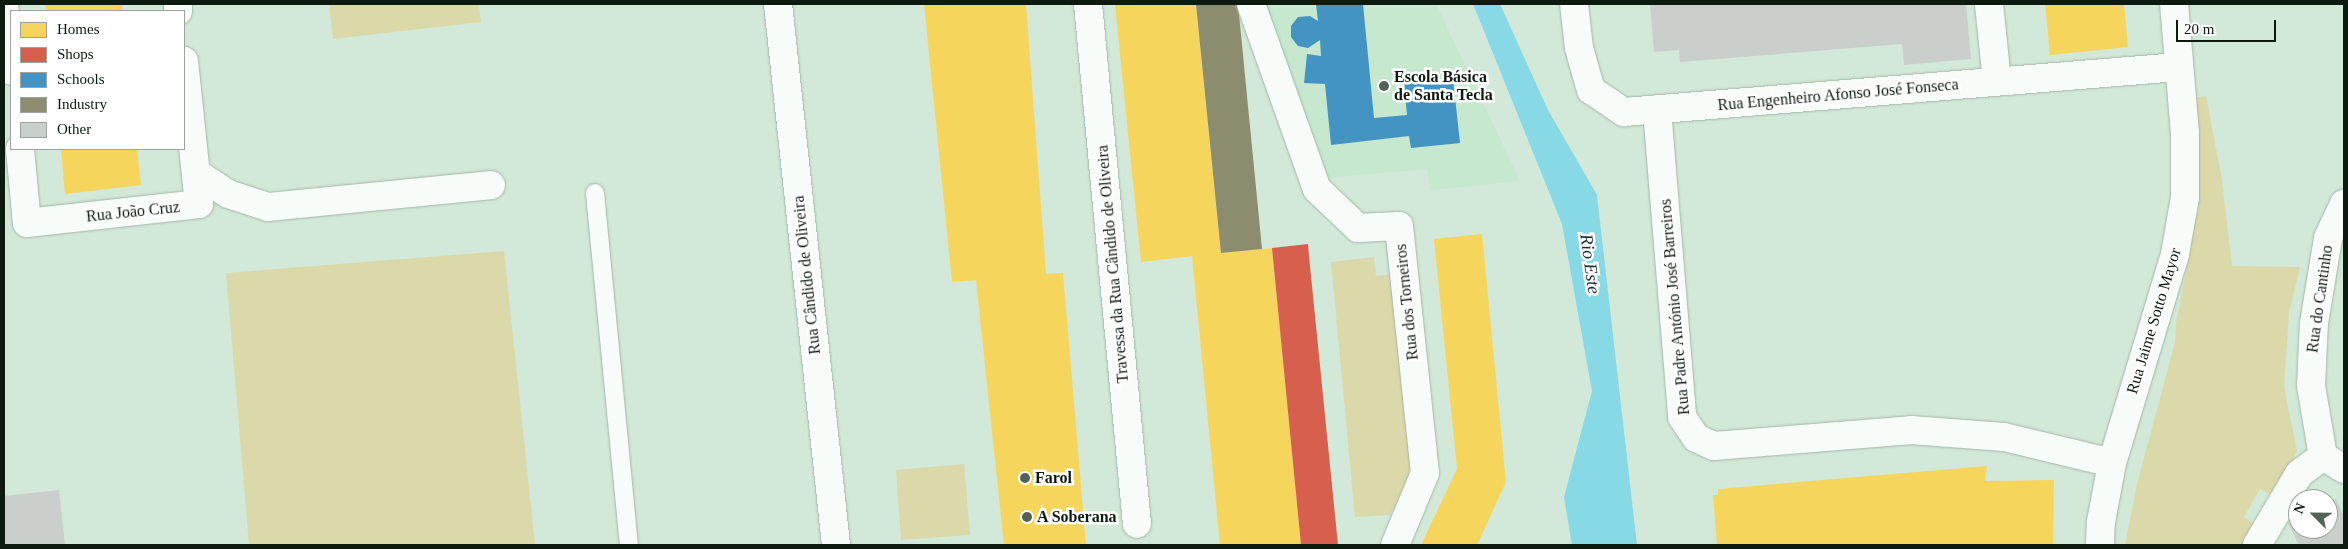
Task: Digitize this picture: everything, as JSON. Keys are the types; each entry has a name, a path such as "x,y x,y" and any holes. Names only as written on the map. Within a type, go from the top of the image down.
{"street":[{"path":"4,4 10,61"},
{"name":"Rua Cândido de Oliveira","path":"778,4 836,545"},
{"name":"Travessa da Rua Cândido de Oliveira","path":"1088,4 1137,524"},
{"name":"Rua dos Torneiros","path":"1251,4 1318,189 1358,228 1399,226 1425,473 1395,545"},
{"name":"Rua Engenheiro Afonso José Fonseca","path":"1574,4 1579,48 1591,90 1624,112 2179,67"},
{"path":"1989,4 1997,82"},
{"name":"Rua Jaime Sotto Mayor","path":"2100,545 2101,522 2112,463 2175,254 2185,197 2185,134 2174,4"},
{"name":"Rua João Cruz","path":"20,150 28,223 200,204 185,70"},
{"name":"Rua Padre António José Barreiros","path":"1657,110 1682,418 1696,438 1714,446 1911,430 2004,437 2112,463"},
{"path":"196,174 228,194 268,206 491,185"},
{"name":"Rua do Cantinho","path":"2334,462 2311,386 2314,323 2328,238 2344,204"},
{"path":"2257,545 2299,474 2334,462"}],"lane":[{"path":"595,193 629,545"}],"shaded area":[{"path":"329,4 479,4 481,22 333,39"},
{"name":"Escola Básica de Santa Tecla","path":"1263,4 1436,4 1520,181 1430,190 1427,169 1324,178"},
{"path":"2206,96 2222,180 2232,266 2300,267 2289,313 2284,387 2297,451 2273,496 2260,489 2244,517 2256,525 2244,545 2125,545 2137,484 2175,342 2176,323 2199,205 2193,98"},
{"path":"504,251 535,545 249,545 226,273"},
{"path":"1374,257 1376,276 1394,274 1413,469 1390,515 1355,517 1331,262"},
{"path":"964,464 970,535 901,540 896,470"}],"water":[{"name":"Rio Este","path":"1473,4 1500,4 1548,110 1597,195 1637,545 1572,545 1564,497 1592,391 1562,224"}],"building: Homes":[{"path":"45,4 122,4 123,10 46,10"},
{"path":"924,4 1026,4 1046,274 1063,273 1086,545 1004,545 976,280 952,282"},
{"path":"1115,4 1196,4 1221,253 1272,248 1301,545 1220,545 1192,256 1141,262"},
{"path":"2045,4 2124,4 2128,47 2050,55"},
{"path":"61,150 137,150 141,185 65,194"},
{"path":"1482,234 1506,482 1477,545 1421,545 1457,469 1434,239"},
{"path":"1987,466 1985,481 2054,480 2053,545 1717,545 1713,495 1718,495 1718,489"}],"building: Shops":[{"path":"1308,244 1338,545 1301,545 1272,248"}],"building: Schools":[{"path":"1316,4 1363,4 1374,118 1407,115 1404,83 1453,78 1460,143 1411,148 1409,136 1331,145 1325,84 1304,83 1307,54 1321,56 1320,40 1308,48 1298,46 1291,37 1291,26 1298,17 1310,16 1318,21"}],"building: Industry":[{"path":"1196,4 1238,4 1262,249 1221,253"}],"building: Other":[{"path":"1650,4 1966,4 1971,59 1904,65 1902,44 1680,62 1679,50 1654,52"},
{"path":"59,490 65,545 4,545 4,496"},
{"path":"2338,504 2344,517 2344,545 2299,545 2296,539 2338,539"}],"place":[{"name":"Escola Básica de Santa Tecla","path":"1384,86"},
{"name":"Farol","path":"1025,478"},
{"name":"A Soberana","path":"1027,517"}]}
